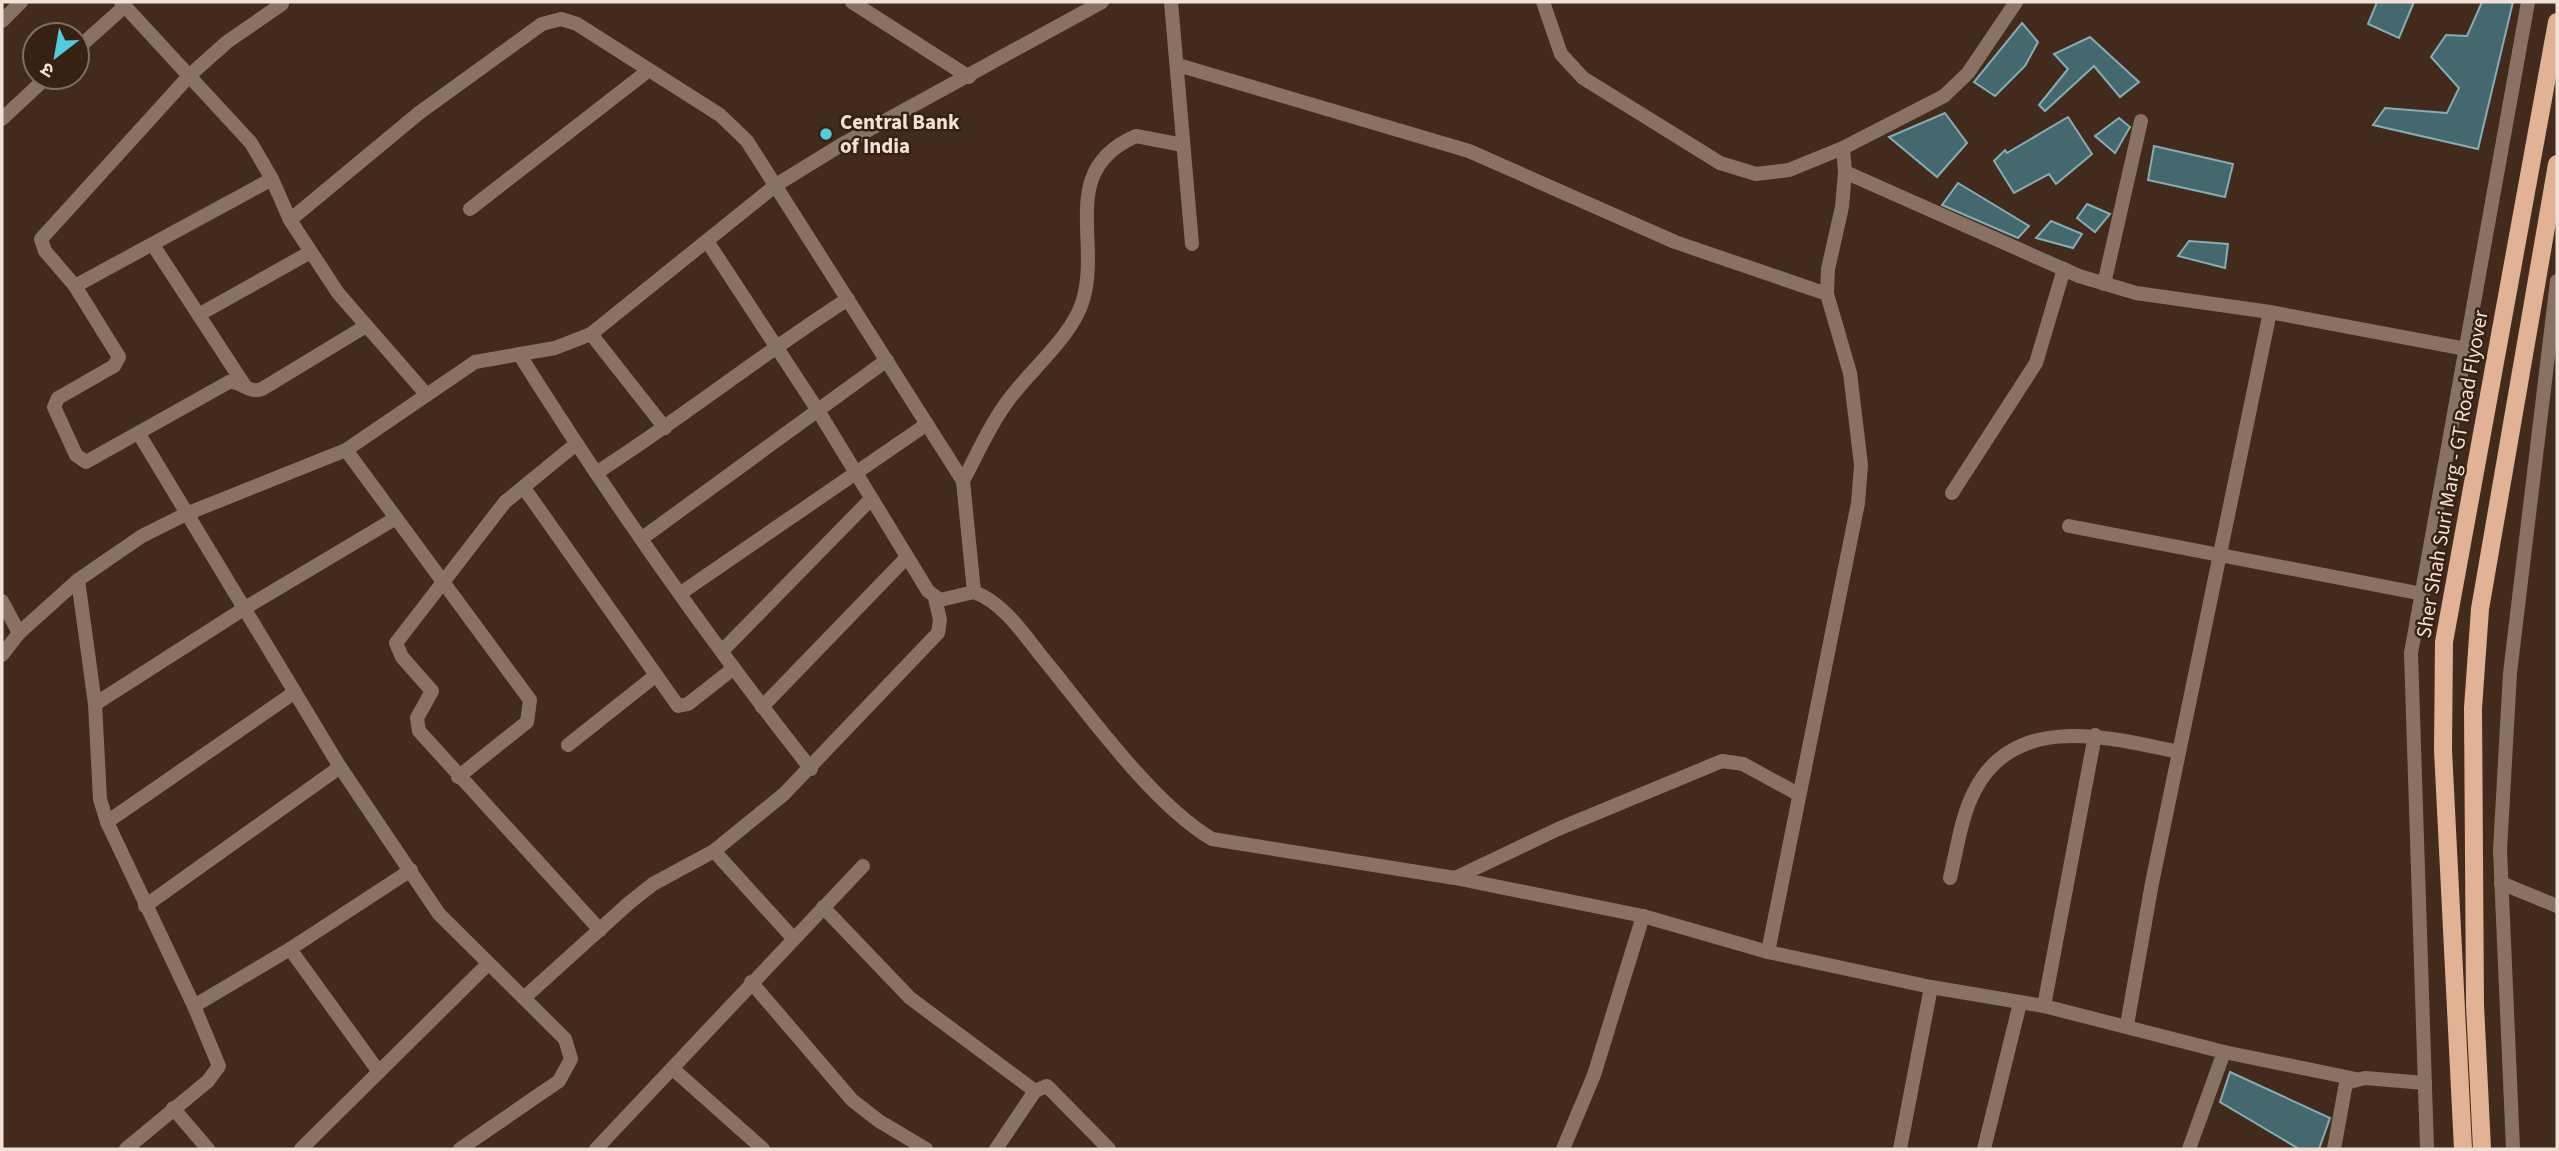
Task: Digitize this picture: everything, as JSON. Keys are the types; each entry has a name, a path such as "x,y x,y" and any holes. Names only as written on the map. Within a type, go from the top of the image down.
{"main road":[{"name":"Sher Shah Suri Marg - GT Road Flyover","path":"2463,1149 2443,750 2444,642 2557,22"},
{"path":"2482,1149 2476,1005 2473,721 2480,608 2557,164"}],"street":[{"path":"2,21 21,2"},
{"path":"852,2 969,78"},
{"path":"2,655 19,633 78,580 119,550 186,514 346,450 475,362 555,348 591,334 776,185 841,145 969,78 1102,2"},
{"path":"1171,2 1192,244"},
{"path":"1543,2 1561,54 1583,78 1720,163 1756,174 1773,173 1843,148 1935,101 1958,85 2016,2"},
{"path":"2427,1149 2412,653 2528,2"},
{"path":"91,35 123,4 190,75 242,131 272,179 290,220 309,253 366,326 426,394"},
{"path":"282,4 227,42 190,75 41,239 45,251 75,286 120,357 114,366 58,398 55,412 76,455 86,462 220,387 234,382 252,390 262,389 366,326"},
{"path":"290,220 419,113 550,20 561,19 577,24 733,124 776,185 963,481 974,592"},
{"path":"1178,65 1469,151 1675,242 1827,294"},
{"path":"470,209 649,70"},
{"path":"2,119 32,91"},
{"path":"2104,284 2141,121"},
{"path":"963,481 1006,403 1067,329 1083,301 1088,183 1100,160 1136,136 1183,145"},
{"path":"1768,952 1858,503 1861,465 1850,373 1827,294 1828,269 1842,207 1845,172 1843,148"},
{"path":"1845,172 2064,269 2104,284 2136,293 2270,312 2466,349"},
{"path":"75,286 272,179"},
{"path":"525,997 653,884 714,850 811,769 938,633 940,620 935,598 817,409 707,241"},
{"path":"153,245 245,386"},
{"path":"200,314 309,253"},
{"path":"1952,494 2036,363 2044,344 2064,269"},
{"path":"2513,1149 2500,850 2510,673 2557,281"},
{"path":"596,473 665,428 776,345 848,299"},
{"path":"2127,1025 2179,752 2270,312"},
{"path":"591,334 665,428"},
{"path":"519,354 641,539 762,707 811,769"},
{"path":"641,539 887,360"},
{"path":"681,593 927,424"},
{"path":"139,434 340,767 439,914 525,997 565,1040 571,1059 559,1081 460,1149"},
{"path":"576,444 496,512 444,584 396,643 402,657 432,691 417,718 419,731 458,777 600,930"},
{"path":"346,450 530,700 531,713 523,726 458,777"},
{"path":"524,488 674,702 682,707 734,668"},
{"path":"722,651 871,499"},
{"path":"95,704 245,608 396,518"},
{"path":"2069,526 2423,594"},
{"path":"762,707 907,557"},
{"path":"78,580 95,704 100,799 107,822 194,1006 219,1066 216,1073 126,1149"},
{"path":"935,598 974,592 1005,612 1101,730 1180,816 1212,839 1455,878 1643,916 1768,952 1931,987 2044,1006 2127,1025 2224,1052 2356,1079 2425,1083"},
{"path":"2,601 19,633"},
{"path":"568,745 655,676"},
{"path":"107,822 295,692"},
{"path":"1950,878 1975,790 1990,769 2025,744 2062,735 2095,735 2179,752"},
{"path":"2044,1006 2095,735"},
{"path":"1455,878 1558,829 1722,761 1743,764 1798,794"},
{"path":"145,906 340,767"},
{"path":"714,850 793,938"},
{"path":"599,1148 751,982 863,866"},
{"path":"194,1006 290,950 411,870"},
{"path":"2501,883 2557,905"},
{"path":"823,907 910,998 1035,1091"},
{"path":"1563,1149 1594,1075 1643,916"},
{"path":"290,950 379,1072"},
{"path":"301,1149 488,964"},
{"path":"751,982 852,1100 879,1121 926,1149"},
{"path":"1900,1149 1931,987"},
{"path":"1984,1149 2020,1003"},
{"path":"2189,1149 2224,1052"},
{"path":"673,1069 763,1149"},
{"path":"2334,1149 2343,1089 2346,1083 2356,1079"},
{"path":"996,1149 1035,1091 1047,1086 1053,1089 1109,1149"},
{"path":"173,1108 208,1149"}],"building":[{"path":"2377,2 2414,2 2399,38 2368,24"},
{"path":"2482,2 2513,2 2478,149 2373,125 2385,108 2447,113 2459,88 2431,57 2446,35 2467,36"},
{"path":"2022,23 2038,42 2025,66 1995,96 1974,82"},
{"path":"2090,37 2139,82 2120,97 2094,66 2045,111 2039,105 2068,69 2054,54"},
{"path":"1945,113 1967,143 1937,177 1889,137"},
{"path":"2068,117 2092,154 2056,184 2049,174 2014,193 1994,161 2005,150 2007,153"},
{"path":"2119,118 2130,127 2115,153 2095,136"},
{"path":"2154,146 2233,164 2225,197 2148,180"},
{"path":"1958,183 2029,226 2018,238 1942,205"},
{"path":"2087,204 2110,214 2095,232 2077,218"},
{"path":"2051,221 2082,234 2073,248 2036,238"},
{"path":"2189,241 2228,244 2225,268 2178,256"},
{"path":"2230,1072 2330,1118 2319,1149 2299,1149 2220,1102"}],"place":[{"name":"Central Bank of India","path":"826,134"}]}
